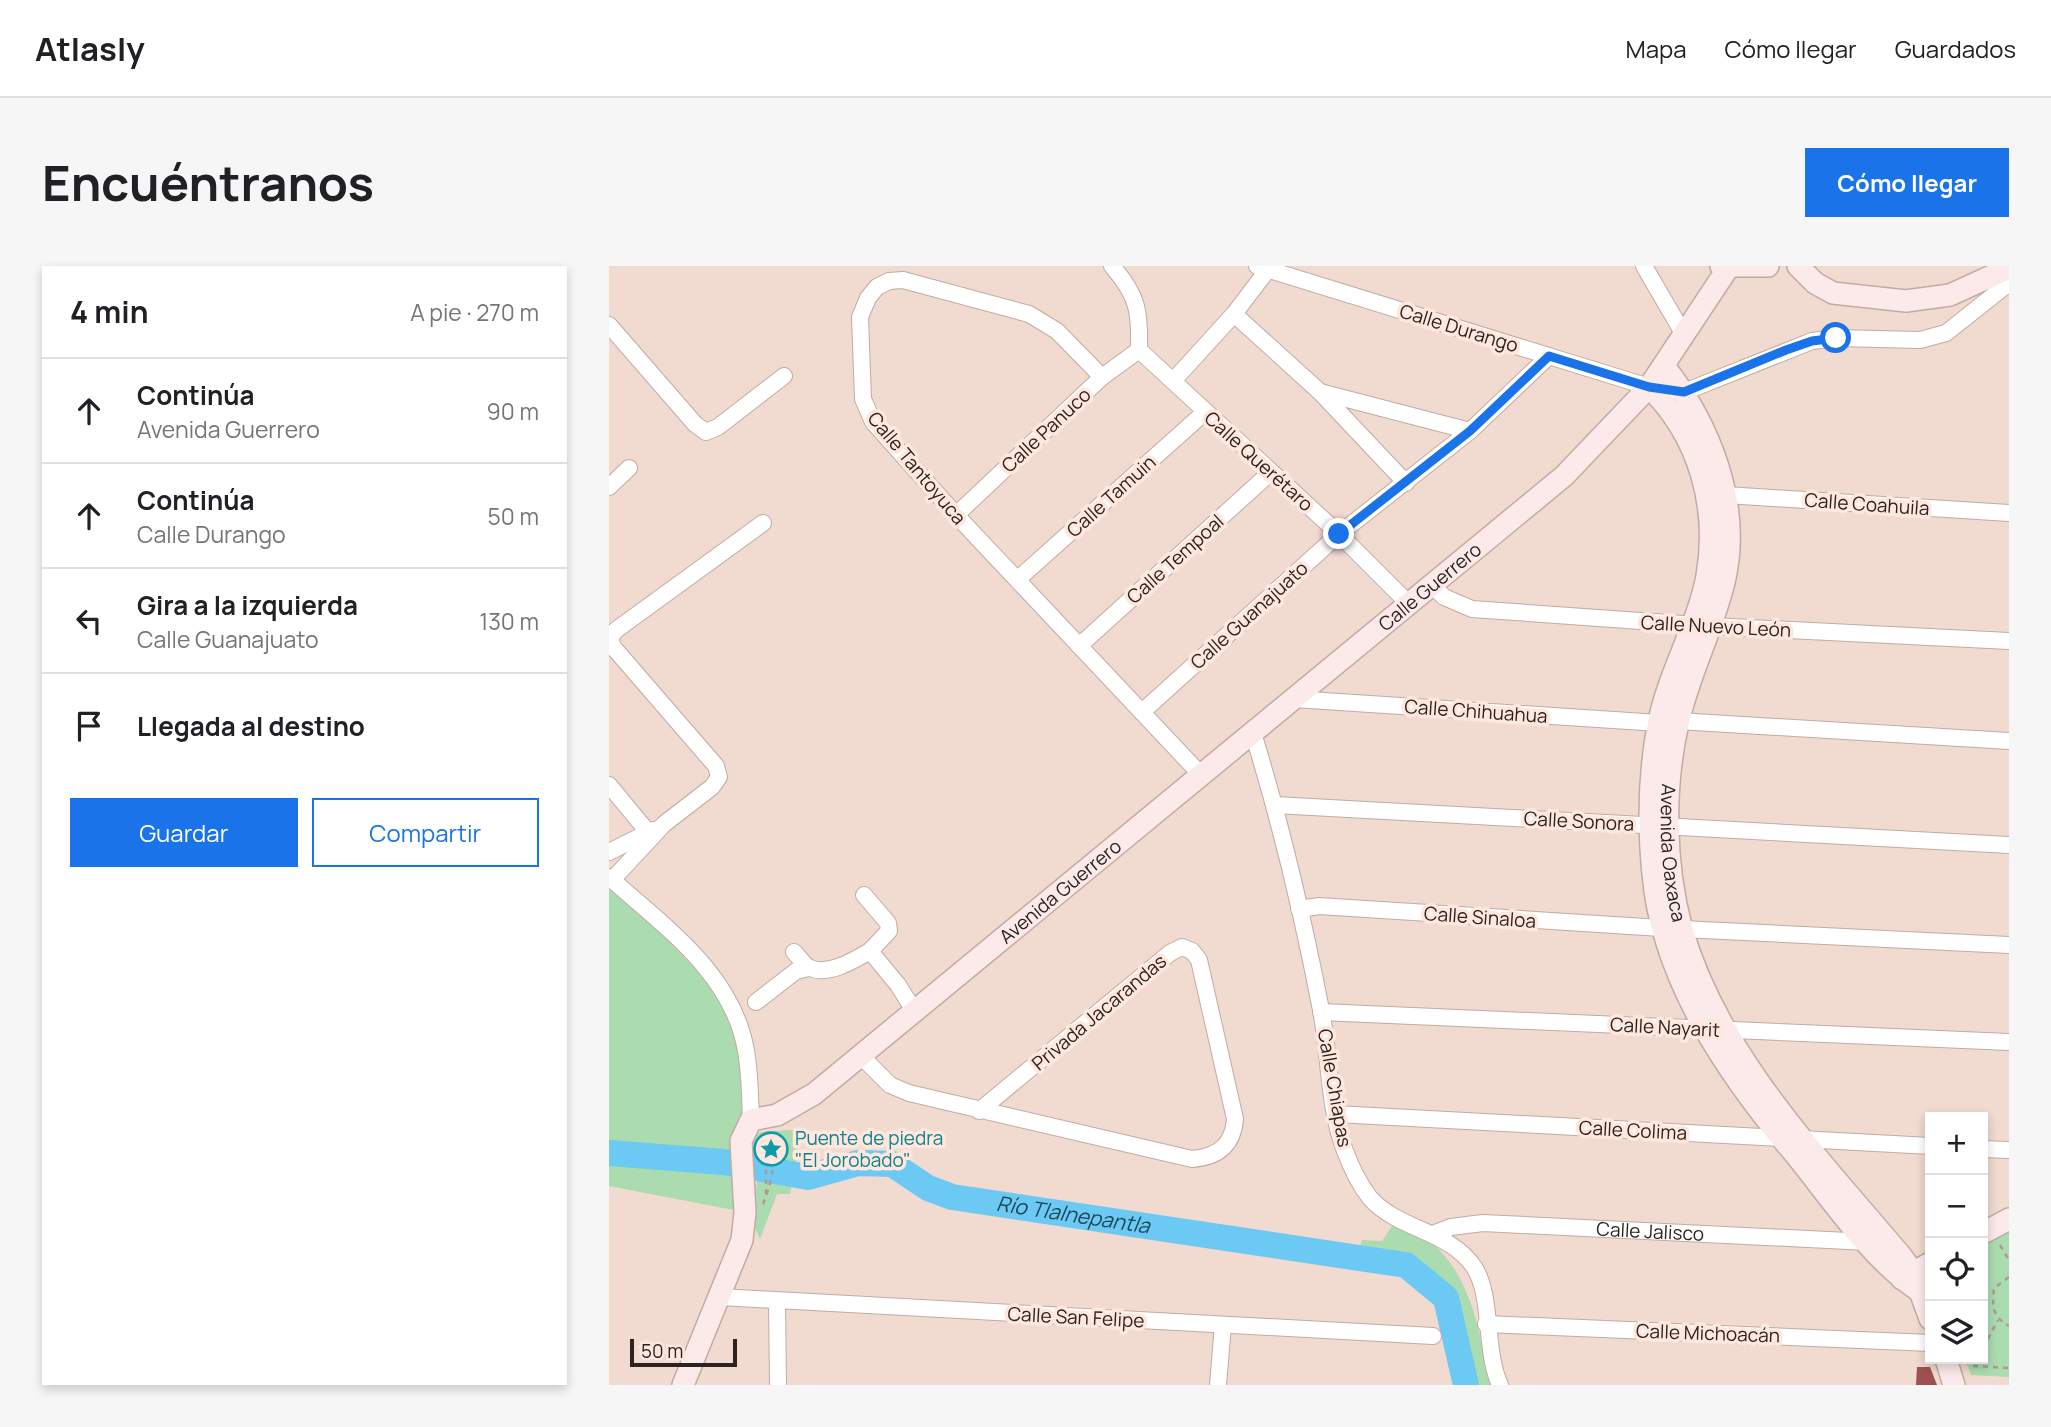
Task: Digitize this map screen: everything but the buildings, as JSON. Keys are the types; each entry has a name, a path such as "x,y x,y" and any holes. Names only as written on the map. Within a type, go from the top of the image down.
{"street":[{"path":"1112,266 1129,285 1140,312 1139,350"},
{"path":"1644,266 1683,333"},
{"path":"1724,267 1768,266"},
{"path":"1798,266 1815,283 1833,293 1906,301 1950,295 2009,268"},
{"path":"1173,381 1234,314 1263,267"},
{"name":"Calle Durango","path":"1263,267 1649,387"},
{"name":"Calle Guerrero","path":"1202,776 1564,476 1649,387 1724,267"},
{"name":"Calle Tantoyuca","path":"1103,377 1057,331 1029,314 904,280 889,281 877,287 867,298 860,317 863,399 873,422 956,515 1202,776"},
{"path":"1649,387 1684,392 1812,341 1836,338 1920,340 1946,334 2009,283"},
{"path":"1234,314 1320,392 1406,483"},
{"path":"609,325 695,425 706,432 718,427 784,376"},
{"name":"Calle Panuco","path":"956,515 1103,377 1139,350"},
{"name":"Calle Querétaro","path":"1139,350 1339,534 1408,603"},
{"name":"Calle Guanajuato","path":"1142,712 1339,534 1470,431 1549,356"},
{"name":"Avenida Oaxaca","path":"1664,366 1684,392 1715,458 1726,495 1729,534 1725,577 1701,626 1672,670 1653,876 1714,1030 1780,1137 1868,1242 1916,1276"},
{"name":"Avenida Oaxaca","path":"1649,387 1669,406 1686,433 1700,466 1707,496 1710,537 1701,626"},
{"path":"1320,392 1470,431"},
{"name":"Calle Tamuin","path":"1017,579 1205,412"},
{"path":"609,487 629,468"},
{"name":"Calle Tempoal","path":"1079,646 1271,472"},
{"name":"Calle Coahuila","path":"1726,495 2009,513"},
{"path":"683,1385 742,1240 745,1212 741,1149 751,1120 746,1049 736,1015 722,988 703,963 610,879 650,835 712,788 719,778 716,766 613,646 610,638 616,630 764,523"},
{"name":"Calle Nuevo León","path":"1431,584 1444,597 1472,609 1701,626 2009,641"},
{"name":"Calle Chihuahua","path":"1294,699 2009,741"},
{"name":"Calle Chiapas","path":"1253,733 1275,805 1299,909 1321,1012 1343,1148 1370,1199 1393,1216 1460,1250 1475,1268 1483,1289 1491,1357 1500,1385"},
{"name":"Avenida Guerrero","path":"751,1120 777,1115 796,1107 1202,776"},
{"path":"609,785 650,835"},
{"name":"Calle Sonora","path":"1275,805 2009,845"},
{"path":"609,852 650,835"},
{"path":"756,1002 796,971 809,968 823,970 839,966 870,951 889,931 887,923 864,895"},
{"name":"Calle Sinaloa","path":"1299,909 1319,906 1672,929 2009,945"},
{"name":"Privada Jacarandas","path":"861,1056 890,1084 909,1093 979,1111 1192,1158 1206,1158 1229,1143 1235,1119 1199,960 1192,951 1182,947 1170,953 979,1111"},
{"path":"870,951 918,1010"},
{"path":"794,952 809,968"},
{"name":"Calle Nayarit","path":"1321,1012 2009,1042"},
{"name":"Avenida Oaxaca","path":"1714,1030 1916,1276 1925,1304"},
{"name":"Calle Colima","path":"1336,1114 1925,1146"},
{"path":"1988,1149 2009,1150"},
{"path":"1988,1230 2009,1219"},
{"name":"Calle Jalisco","path":"1433,1234 1451,1227 1483,1223 1868,1242"},
{"name":"Calle San Felipe","path":"720,1297 1433,1336"},
{"path":"777,1301 778,1385"},
{"name":"Calle Michoacán","path":"1486,1324 1925,1343"},
{"path":"1219,1385 1223,1325"},
{"path":"1948,1364 1954,1385"}],"path":[{"path":"766,1140 776,1141 771,1149 774,1156 768,1180 766,1160 759,1143 766,1140"},
{"path":"2009,1277 1994,1289 1991,1306 1998,1320 2009,1326"},
{"path":"1988,1292 1993,1295"},
{"path":"1988,1339 1998,1320"},
{"path":"1973,1366 2009,1368"}],"green space":[{"path":"609,880 715,989 743,1051 744,1212 609,1186"},
{"path":"761,1132 801,1132 790,1194 777,1194 760,1239 750,1218 761,1162 745,1143"},
{"path":"1394,1223 1427,1239 1450,1263 1459,1278 1473,1310 1491,1385 1475,1385 1450,1290 1417,1262 1360,1247 1362,1240 1382,1241"},
{"path":"2009,1224 2009,1377 1971,1375 1967,1364 1988,1364 1988,1234"}],"waterway":[{"name":"Río Tlalnepantla","path":"609,1153 723,1162 808,1177 858,1163 892,1164 928,1188 952,1197 1406,1265 1446,1298 1466,1385"}],"place":[{"name":"Puente de piedra \"El Jorobado\"","path":"771,1149"}],"route":[{"path":"1339,534 1470,431 1549,356 1649,387 1684,392 1786,350 1812,341 1836,338"}]}
